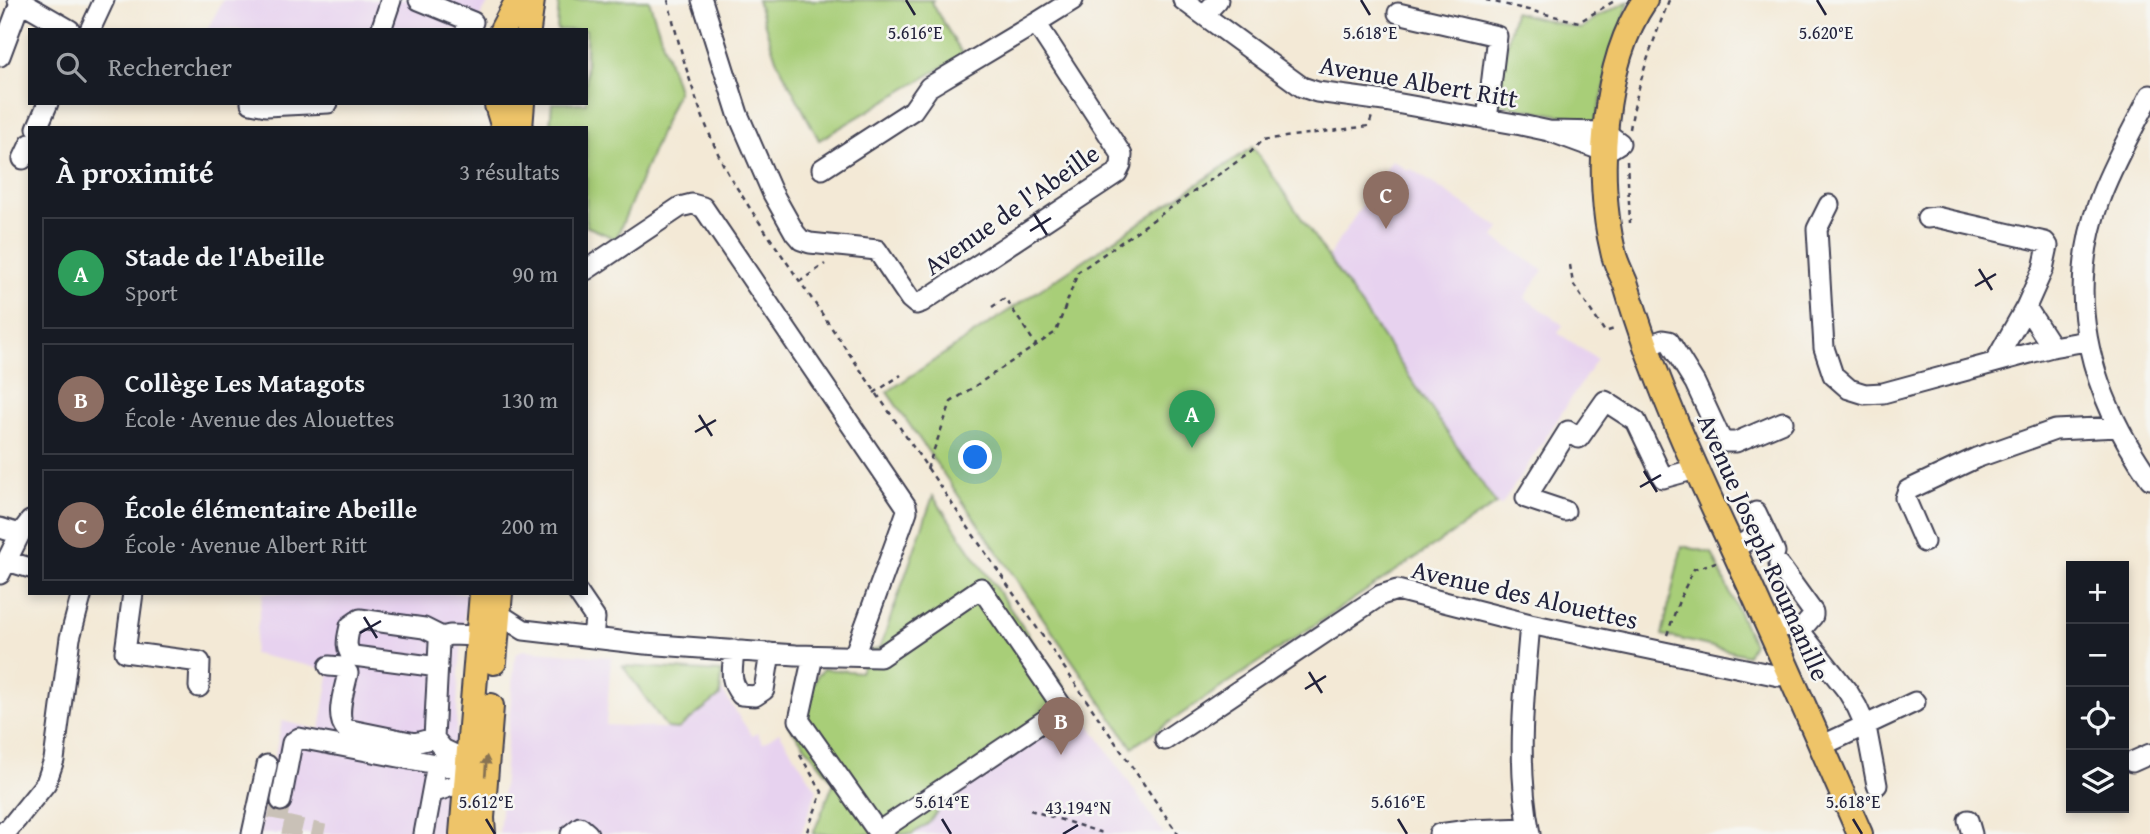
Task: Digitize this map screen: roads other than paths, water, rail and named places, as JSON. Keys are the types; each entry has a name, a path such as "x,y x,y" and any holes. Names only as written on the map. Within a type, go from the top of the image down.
{"main road":[{"path":"503,28 518,0"},
{"path":"528,28 532,0"},
{"name":"Avenue Joseph Roumanille","path":"1645,0 1621,52 1611,95 1617,144 1624,280 1646,346 1696,469 1860,834"},
{"name":"Avenue Joseph Roumanille","path":"1617,144 1632,70 1654,0"},
{"path":"520,126 522,105"},
{"path":"461,834 467,765 488,618"},
{"path":"483,834 488,618"}],"street":[{"path":"0,56 20,0 67,28"},
{"path":"91,28 104,0"},
{"path":"384,28 391,0"},
{"path":"418,0 473,22 468,28"},
{"name":"Avenue de l'Abeille","path":"702,0 738,114 772,192 795,233 801,240 810,243 877,250 916,304 1117,173 1121,165 1122,155 1036,23"},
{"path":"822,169 913,110 929,87 1073,0"},
{"name":"Avenue Albert Ritt","path":"1183,0 1302,87 1317,92 1384,101 1617,144"},
{"path":"1204,15 1218,0"},
{"path":"1398,13 1497,36 1487,120"},
{"path":"2150,95 2111,171 2093,219 2082,283 2087,341 2092,363 2118,427 2150,480"},
{"path":"38,126 47,105"},
{"path":"261,105 287,105"},
{"path":"588,270 680,207 692,204 703,207 906,506 907,511 854,656"},
{"path":"1829,205 1817,229 1824,348 1833,374 1849,389 1865,394 1883,393 2052,347 2087,341"},
{"path":"1927,218 1936,217 2045,242 2048,246 2043,269 2026,307 1995,362"},
{"path":"2026,307 2052,347"},
{"path":"1646,346 1663,340 1669,341 1695,383 1720,437 1725,442 1736,442 1783,422"},
{"path":"1565,511 1526,498 1568,431 1579,438 1605,401 1636,421 1663,478 1696,469"},
{"path":"1924,542 1905,498 1908,490 1976,458 2055,430 2118,427"},
{"path":"1756,512 1777,559 1813,612 1813,617 1800,631"},
{"path":"0,528 25,528 4,568 28,568"},
{"path":"1734,552 1765,532"},
{"path":"340,662 347,648 350,626 360,619 425,628 442,637 488,618 524,630 593,638 813,656 880,657 981,588 1063,709 878,832 799,720 813,656"},
{"name":"Avenue des Alouettes","path":"1165,740 1381,596 1397,590 1530,624 1779,676 1788,673"},
{"path":"0,832 8,830 46,783 54,760 70,638 81,595"},
{"path":"133,595 125,652 200,662 199,687"},
{"path":"579,595 595,618 593,638"},
{"path":"1439,834 1468,830 1529,831 1521,765 1522,706 1530,624"},
{"path":"1770,632 1787,625 1800,631 1849,692 1866,727 1877,785"},
{"path":"442,637 439,643 434,738 443,749 467,765"},
{"path":"734,650 732,679 741,695 755,696 764,690 769,653"},
{"path":"340,662 354,656 438,667"},
{"path":"340,662 348,673 340,717 346,729 415,743 434,738"},
{"path":"1821,746 1915,702"},
{"path":"281,801 292,743 299,738 437,764 467,765"},
{"path":"424,834 437,764"},
{"path":"252,834 267,765"},
{"path":"432,793 455,785 467,765"},
{"path":"571,834 580,827 588,834"}],"tunnel":[{"path":"281,801 277,823 324,834"}],"place":[{"name":"École élémentaire Abeille","path":"1386,229"},
{"name":"Stade de l'Abeille","path":"1192,448"},
{"name":"Collège Les Matagots","path":"1061,755"}]}
